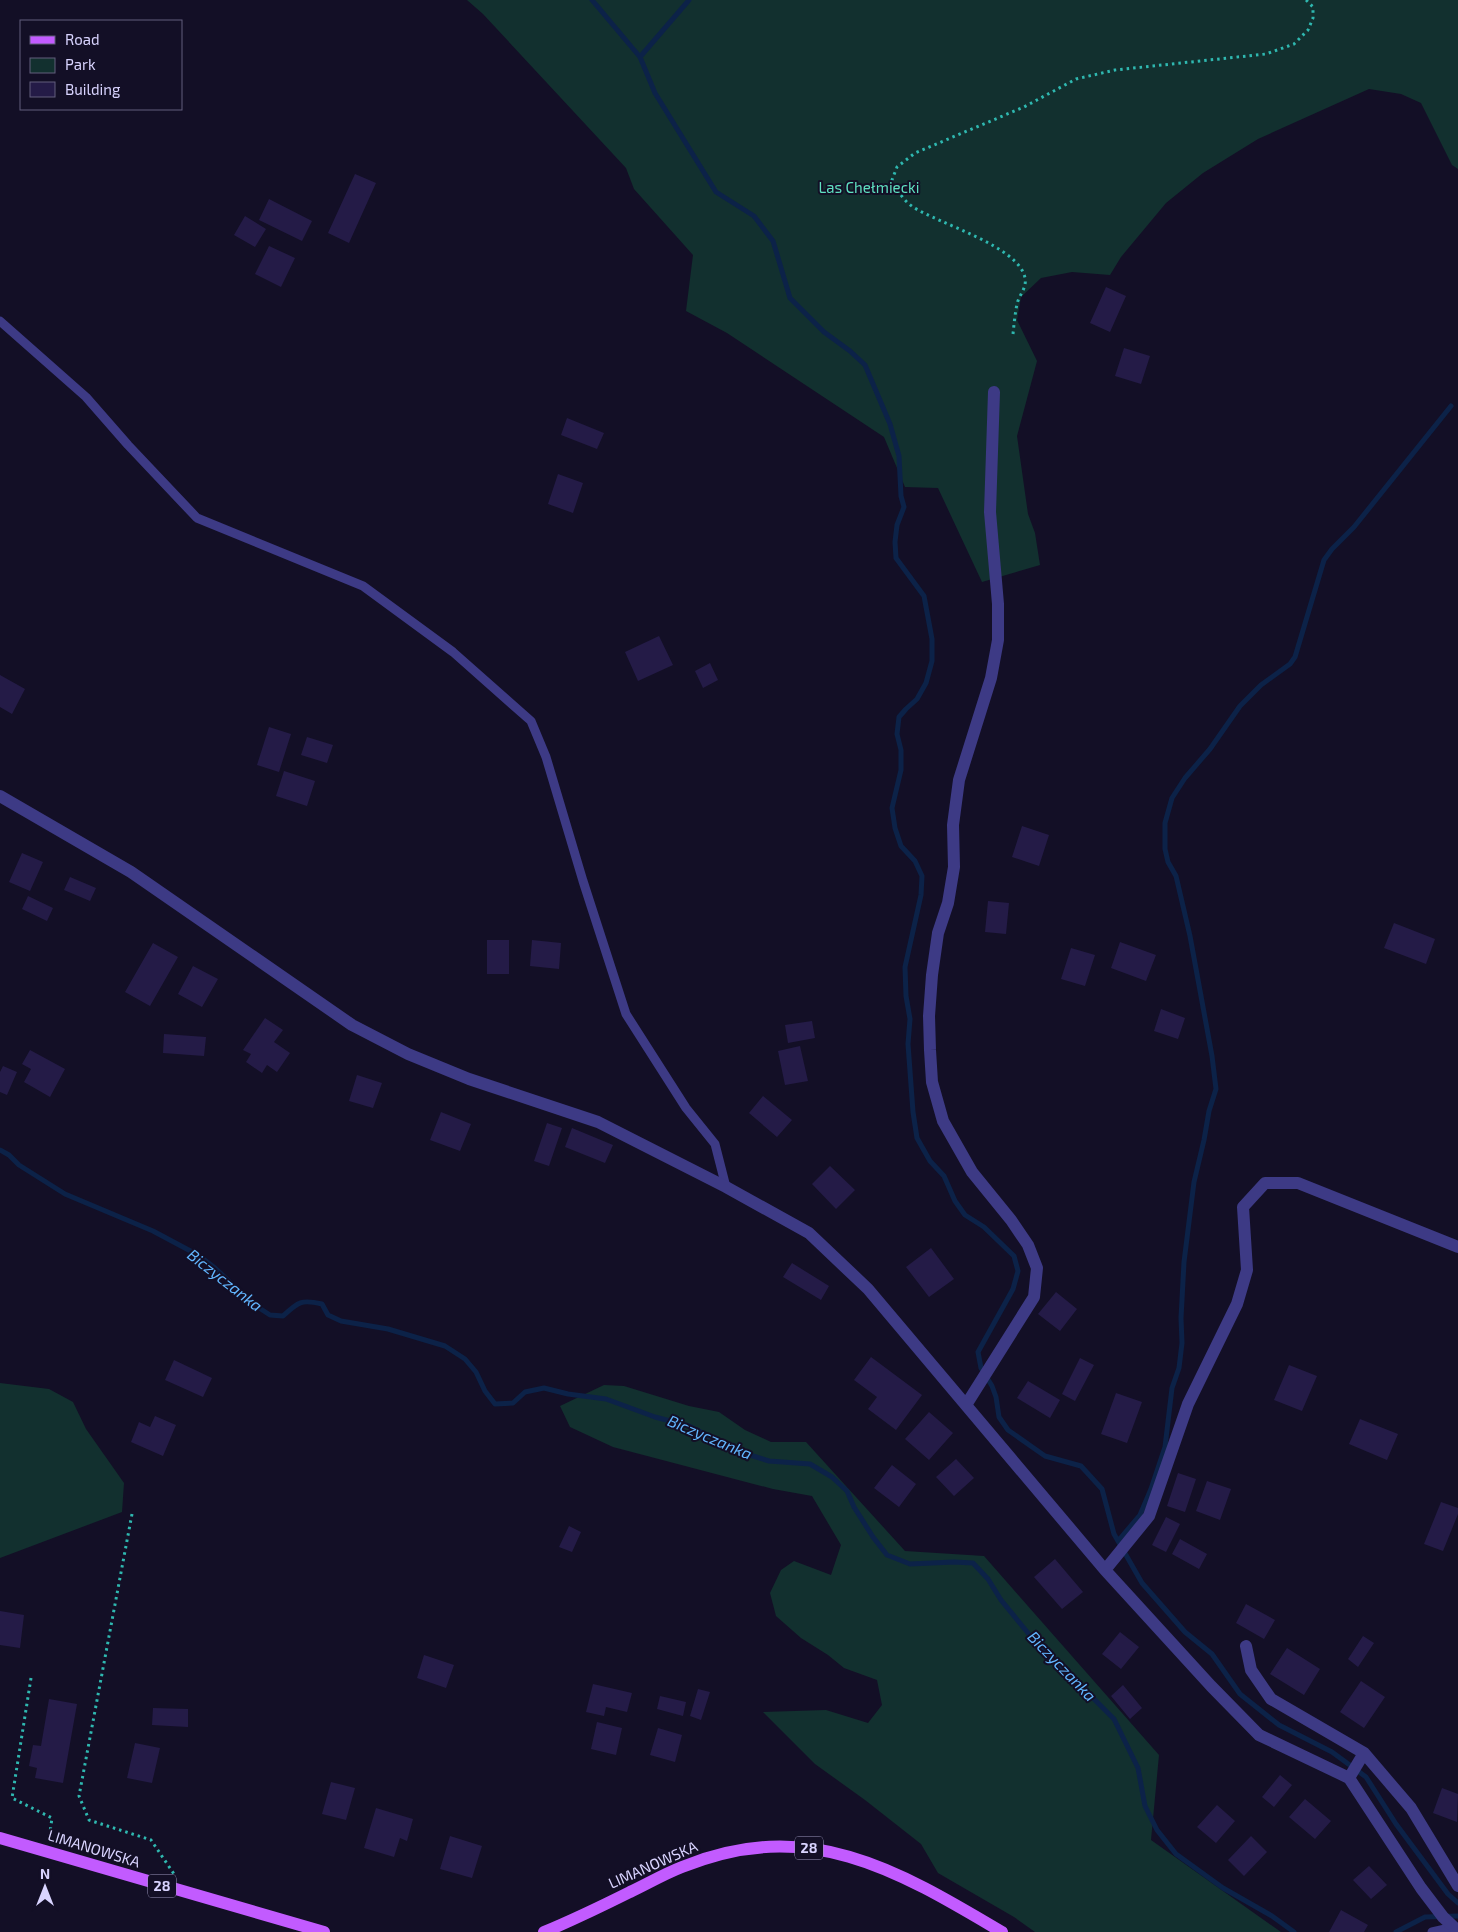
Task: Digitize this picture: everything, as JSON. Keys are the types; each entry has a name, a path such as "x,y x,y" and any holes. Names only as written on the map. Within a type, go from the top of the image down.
{"main road":[{"name":"LIMANOWSKA","path":"0,1838 324,1932"},
{"name":"LIMANOWSKA","path":"544,1932 681,1868 703,1860 768,1846 798,1847 834,1852 864,1860 931,1891 1002,1932"}],"street":[{"path":"966,1406 1034,1296 1037,1268 1028,1245 1011,1220 972,1172 943,1121 932,1082 929,1016 934,957 938,933 948,903 954,867 953,825 959,780 991,678 998,640 998,604 990,512 994,392"},
{"path":"0,796 131,872 352,1025 408,1054 469,1080 598,1122 726,1187 809,1233 868,1289 1104,1570 1259,1735 1349,1778 1435,1906 1443,1917 1456,1929"},
{"path":"1104,1570 1149,1516 1188,1404 1237,1304 1247,1270 1243,1207 1265,1183 1298,1183 1458,1247"},
{"path":"1246,1646 1251,1670 1271,1699 1364,1752 1410,1808 1458,1886"},
{"path":"1349,1778 1364,1752"}],"lane":[{"path":"0,321 86,397 197,518 363,586 453,652 530,721 546,757 583,881 626,1014 686,1108 715,1144 726,1187"},
{"path":"1432,1932 1456,1929"}],"path":[{"path":"1012,334 1018,302 1024,287 1025,278 1020,266 1008,255 979,238 941,222 912,206 898,192 892,180 897,167 915,153 1024,108 1076,79 1116,70 1266,54 1294,44 1308,30 1313,18 1313,7 1306,0"},
{"path":"132,1514 79,1796 89,1820 151,1840 175,1875 176,1890"},
{"path":"31,1678 12,1798 52,1818 48,1852"}],"green space":[{"name":"Las Chełmiecki","path":"467,0 1458,0 1458,169 1452,165 1421,103 1401,94 1369,89 1258,139 1203,173 1166,203 1121,257 1110,275 1072,272 1041,278 1021,297 1017,320 1037,361 1017,436 1028,514 1035,533 1040,565 982,582 938,488 905,487 884,437 727,333 686,311 693,255 634,189 626,168 483,14"},
{"path":"0,1383 49,1389 73,1402 86,1429 124,1483 122,1512 0,1558"},
{"path":"604,1385 624,1386 689,1406 719,1412 745,1430 771,1442 806,1442 905,1551 984,1556 1159,1755 1151,1840 1281,1932 1035,1932 1014,1917 938,1873 921,1844 815,1764 763,1712 826,1710 868,1723 882,1705 877,1680 844,1668 828,1655 801,1638 776,1616 770,1593 781,1570 794,1561 831,1575 841,1545 812,1496 773,1489 613,1447 570,1427 560,1406"}],"building":[{"path":"355,174 376,183 349,243 328,233"},
{"path":"269,199 312,221 302,241 259,220"},
{"path":"245,216 266,229 255,247 234,235"},
{"path":"269,246 295,258 281,287 255,274"},
{"path":"1106,287 1126,296 1110,332 1090,323"},
{"path":"1124,348 1150,356 1141,384 1115,376"},
{"path":"567,418 604,433 597,449 561,435"},
{"path":"558,474 583,483 573,513 548,504"},
{"path":"659,636 673,665 638,681 625,652"},
{"path":"710,663 718,680 703,688 695,671"},
{"path":"0,675 25,689 12,714 0,707"},
{"path":"269,727 291,734 279,772 257,765"},
{"path":"307,737 333,745 327,763 301,755"},
{"path":"284,771 315,781 307,806 276,796"},
{"path":"1022,826 1049,835 1039,866 1012,857"},
{"path":"22,853 43,862 30,891 9,882"},
{"path":"70,877 96,888 90,901 64,890"},
{"path":"28,896 53,908 47,921 22,909"},
{"path":"988,901 1009,903 1006,934 985,932"},
{"path":"1394,923 1435,939 1426,964 1384,948"},
{"path":"487,940 509,940 509,974 487,974"},
{"path":"532,940 561,943 559,969 530,966"},
{"path":"1120,942 1156,955 1146,981 1111,968"},
{"path":"153,943 178,957 150,1006 125,992"},
{"path":"1071,948 1095,955 1085,986 1061,979"},
{"path":"193,966 218,979 202,1007 178,994"},
{"path":"1161,1009 1185,1018 1178,1039 1154,1031"},
{"path":"265,1018 283,1030 274,1042 290,1053 277,1072 267,1065 262,1073 246,1062 251,1054 243,1050"},
{"path":"812,1021 815,1038 788,1043 785,1025"},
{"path":"164,1034 206,1037 204,1056 163,1053"},
{"path":"800,1046 808,1081 785,1085 778,1051"},
{"path":"30,1050 65,1069 50,1097 24,1082 31,1069 22,1064"},
{"path":"3,1066 17,1072 7,1095 0,1092 0,1072"},
{"path":"357,1075 382,1083 373,1108 349,1101"},
{"path":"763,1096 792,1120 777,1137 749,1113"},
{"path":"441,1112 471,1124 460,1151 430,1140"},
{"path":"547,1123 562,1128 549,1166 534,1161"},
{"path":"572,1128 613,1145 605,1163 565,1147"},
{"path":"830,1166 855,1190 836,1209 812,1184"},
{"path":"931,1248 954,1279 929,1297 906,1267"},
{"path":"792,1263 829,1286 821,1300 783,1277"},
{"path":"1056,1292 1077,1309 1060,1331 1038,1314"},
{"path":"871,1357 922,1395 896,1430 868,1409 877,1397 854,1380"},
{"path":"1080,1358 1094,1365 1075,1401 1062,1394"},
{"path":"174,1360 212,1378 203,1397 165,1380"},
{"path":"1289,1365 1317,1376 1302,1411 1274,1400"},
{"path":"1028,1381 1060,1400 1050,1418 1017,1398"},
{"path":"1116,1393 1142,1402 1127,1443 1101,1434"},
{"path":"929,1412 953,1433 929,1460 905,1439"},
{"path":"155,1416 176,1425 163,1456 131,1442 139,1422 150,1427"},
{"path":"1360,1419 1398,1434 1387,1460 1349,1444"},
{"path":"956,1459 974,1478 954,1496 936,1477"},
{"path":"892,1465 916,1484 899,1507 874,1488"},
{"path":"1178,1473 1196,1479 1185,1512 1167,1506"},
{"path":"1207,1481 1231,1489 1220,1520 1196,1511"},
{"path":"1441,1502 1458,1508 1458,1514 1443,1551 1424,1544"},
{"path":"1166,1517 1180,1524 1166,1552 1152,1545"},
{"path":"569,1526 581,1532 572,1552 559,1547"},
{"path":"1180,1539 1207,1554 1199,1569 1172,1554"},
{"path":"1055,1559 1083,1592 1062,1609 1034,1577"},
{"path":"1246,1604 1275,1620 1264,1639 1236,1623"},
{"path":"0,1611 24,1615 20,1648 0,1645"},
{"path":"1120,1632 1139,1647 1121,1669 1102,1654"},
{"path":"1363,1636 1374,1643 1358,1667 1348,1659"},
{"path":"1287,1648 1320,1669 1304,1695 1270,1674"},
{"path":"424,1655 454,1665 446,1688 417,1678"},
{"path":"1361,1681 1385,1697 1364,1728 1340,1712"},
{"path":"593,1684 632,1693 627,1712 606,1707 604,1716 586,1712"},
{"path":"1123,1685 1142,1708 1130,1719 1111,1696"},
{"path":"698,1689 710,1692 701,1720 690,1716"},
{"path":"660,1696 686,1702 683,1716 657,1709"},
{"path":"49,1699 77,1704 63,1783 35,1778 37,1768 29,1766 33,1745 41,1746"},
{"path":"153,1708 188,1709 188,1727 152,1725"},
{"path":"597,1722 622,1728 616,1755 591,1749"},
{"path":"658,1728 682,1735 675,1762 650,1755"},
{"path":"135,1743 160,1748 152,1783 127,1778"},
{"path":"1280,1775 1292,1785 1274,1807 1262,1797"},
{"path":"331,1782 355,1788 346,1820 322,1814"},
{"path":"1442,1788 1458,1794 1457,1822 1433,1813"},
{"path":"1305,1799 1331,1821 1315,1839 1289,1817"},
{"path":"1217,1805 1235,1821 1216,1843 1197,1827"},
{"path":"376,1808 413,1819 407,1841 400,1838 394,1857 364,1848"},
{"path":"450,1836 482,1846 472,1878 440,1869"},
{"path":"1251,1836 1267,1852 1244,1876 1228,1860"},
{"path":"1369,1866 1387,1885 1371,1899 1353,1880"},
{"path":"1341,1910 1368,1925 1364,1932 1329,1932"}],"waterway":[{"path":"592,0 640,57 655,93 716,192 754,216 773,241 790,298 824,332 850,351 865,365 890,424 899,456 901,496 904,507 897,525 896,558 924,596 932,639 932,661 926,683 917,699 899,717 897,734 901,750 901,770 892,808 895,828 901,846 915,861 922,876 921,895 905,967 906,996 910,1019 908,1044 913,1112 917,1138 930,1161 944,1176 955,1201 965,1215 984,1227 1014,1256 1018,1271 1013,1289 978,1352 981,1368 992,1386 996,1397 999,1417 1008,1430 1045,1456 1081,1466 1102,1489 1114,1534 1142,1583 1185,1632 1212,1654 1240,1694 1279,1725 1332,1752 1366,1777 1396,1824 1448,1894 1458,1903"},
{"path":"640,57 689,0"},
{"path":"1118,1541 1140,1515 1165,1447 1172,1388 1179,1368 1182,1343 1181,1318 1184,1262 1194,1182 1209,1111 1216,1089 1212,1056 1190,936 1176,876 1168,862 1165,849 1165,823 1172,798 1240,706 1261,685 1290,664 1295,657 1324,560 1354,527 1451,406"},
{"name":"Biczyczanka","path":"0,1150 9,1155 19,1165 65,1194 153,1231 198,1255 215,1268 253,1304 270,1315 283,1316 296,1305 304,1302 322,1304 328,1315 341,1321 388,1329 445,1346 465,1359 476,1372 485,1391 495,1404 513,1403 525,1392 544,1388 568,1394 606,1399 655,1417 689,1426 740,1452 769,1461 810,1464 832,1477 847,1491 854,1507 887,1555 910,1564 973,1563 988,1579 1001,1600 1037,1644 1114,1719 1138,1768 1145,1806 1157,1830 1176,1854 1223,1888 1272,1916 1294,1932"},
{"name":"Biczyczanka","path":"1396,1932 1425,1917 1458,1916"}]}
